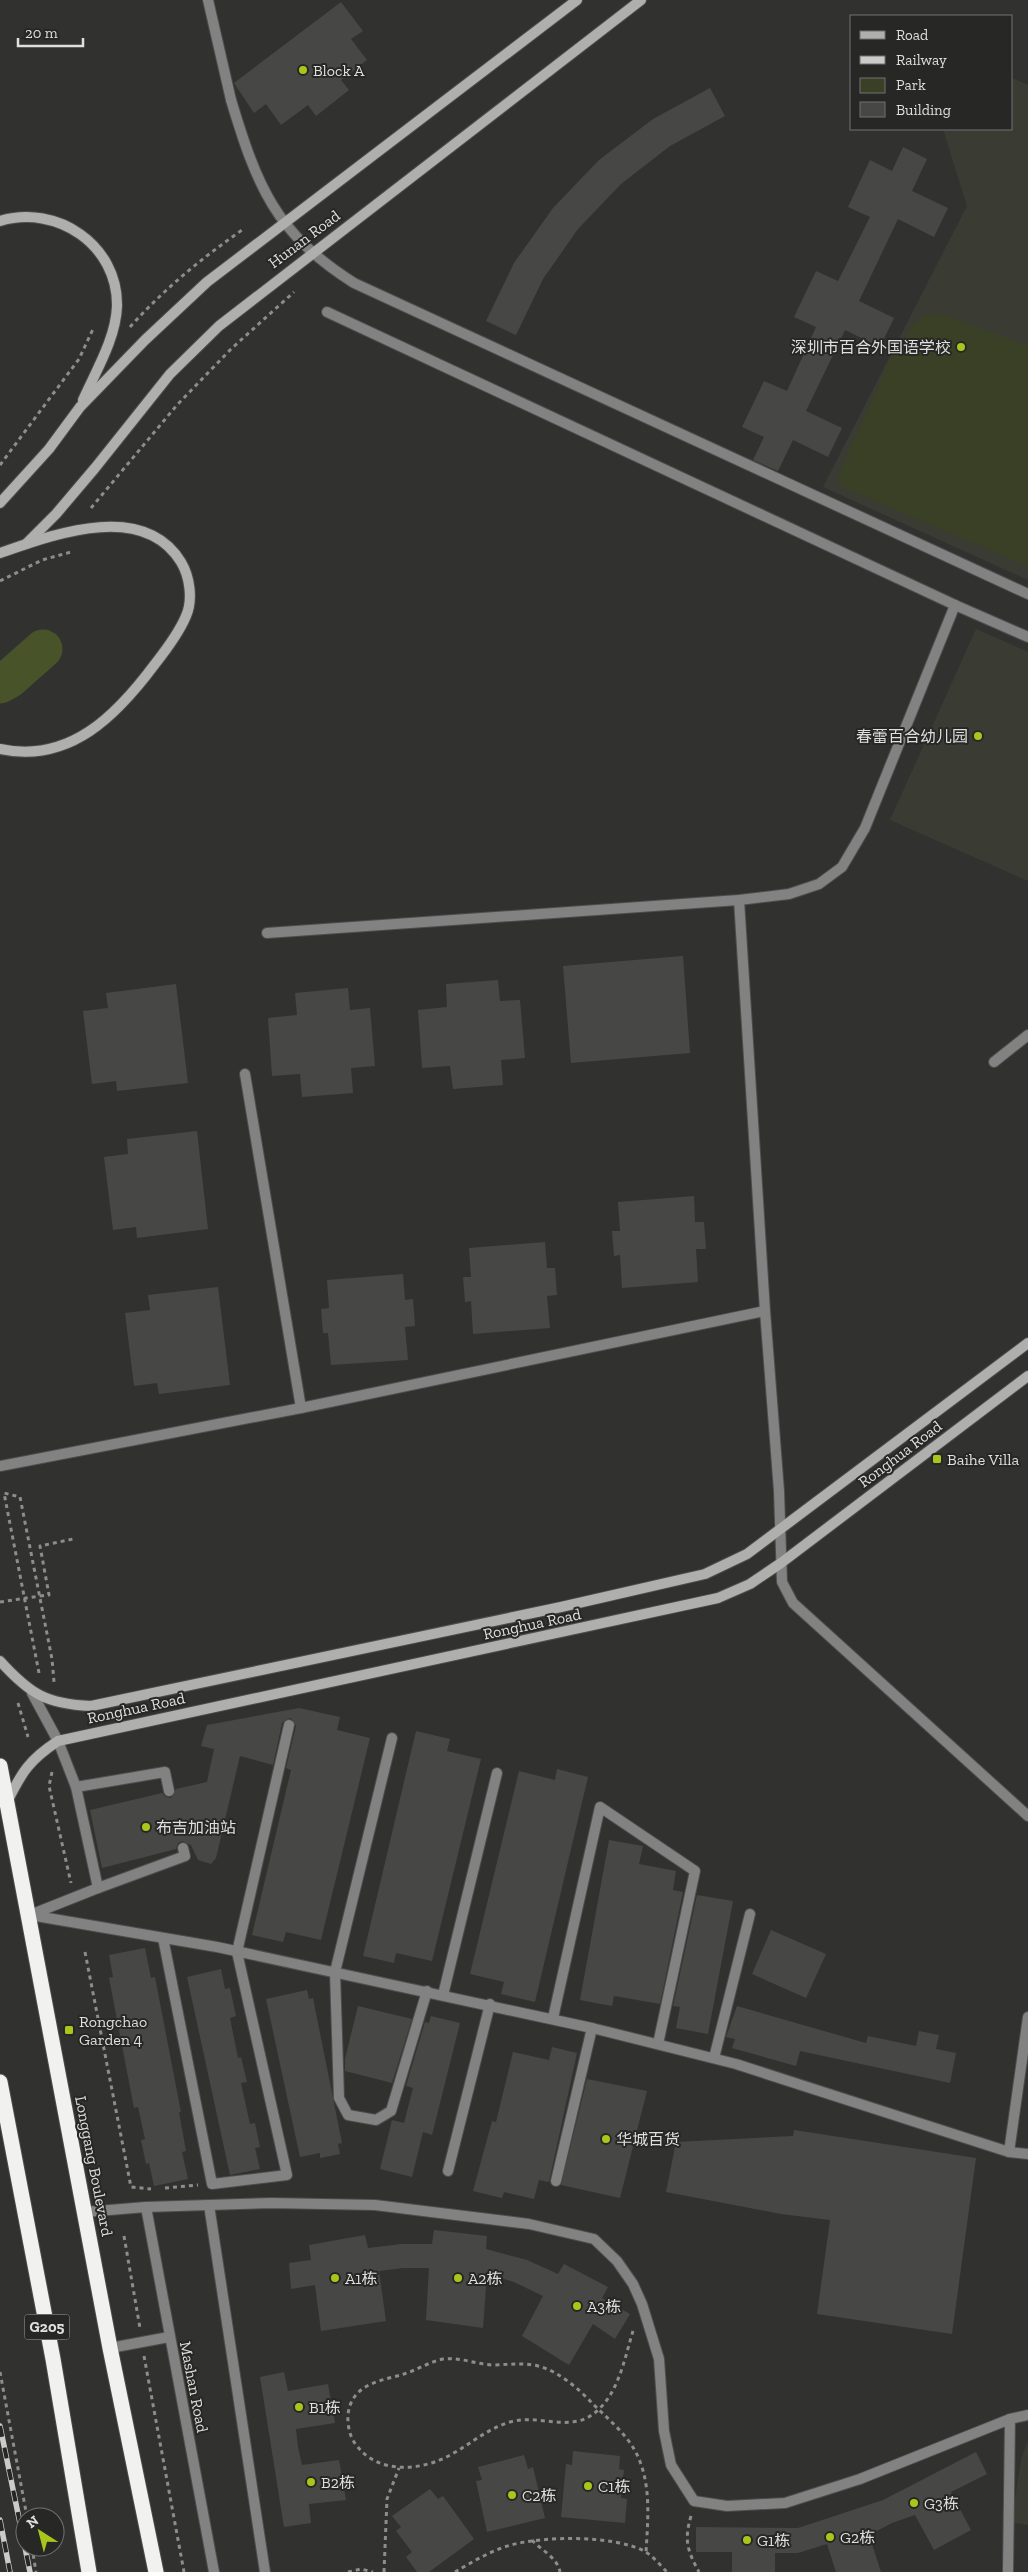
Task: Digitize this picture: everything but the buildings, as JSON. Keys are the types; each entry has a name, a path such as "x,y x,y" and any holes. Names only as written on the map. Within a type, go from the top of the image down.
{"highway":[{"name":"Longgang Boulevard","path":"0,1766 30,1915 110,2348 156,2572"},
{"name":"G205","path":"0,2082 53,2359 89,2572"}],"main road":[{"name":"Hunan Road","path":"0,503 49,449 80,407 145,340 207,282 577,0"},
{"name":"Hunan Road","path":"26,544 56,514 96,468 170,374 218,326 641,0"},
{"path":"0,221 14,216 35,216 58,220 76,231 107,264 115,284 117,307 112,332 80,407"},
{"path":"0,553 26,544 100,526 122,528 158,539 179,559 188,574 189,593 186,616 163,653 126,700 90,732 66,745 30,753 0,749"},
{"name":"Ronghua Road","path":"0,1660 32,1693 68,1705 91,1706 552,1609 705,1574 747,1554 1028,1343"},
{"name":"Ronghua Road","path":"7,1802 22,1772 40,1753 58,1741 684,1607 726,1595 750,1584 781,1563 1028,1376"}],"street":[{"path":"208,0 231,100 253,169 271,204 284,224 311,253 331,269 362,287 1028,594"},
{"path":"327,312 955,605 1028,636"},
{"path":"267,933 738,900 789,894 819,884 842,867 865,828 955,605"},
{"path":"738,900 781,1529 782,1582 793,1603 1028,1816"},
{"path":"994,1062 1028,1035"},
{"path":"245,1074 301,1408"},
{"path":"0,1466 301,1408 765,1310"},
{"path":"32,1693 58,1741 76,1788 98,1888"},
{"path":"163,1938 212,2184 287,2175 238,1952 289,1725"},
{"path":"392,1738 335,1972 339,2098 348,2115 376,2120 390,2111 426,1991"},
{"path":"76,1788 165,1772 169,1790"},
{"path":"443,1995 498,1772"},
{"path":"553,2018 600,1807 695,1871 658,2044"},
{"path":"30,1915 185,1856 183,1848"},
{"path":"714,2058 750,1914"},
{"path":"30,1915 238,1952 553,2018 714,2058 1009,2152 1028,2154"},
{"path":"448,2170 490,2004"},
{"path":"1009,2152 1028,2017"},
{"path":"556,2181 592,2028"},
{"path":"85,2212 146,2207 271,2203 375,2205 529,2224 594,2238 617,2261 633,2284 642,2304 659,2359 664,2431 671,2465 694,2501 727,2506 785,2503 860,2479 1010,2419 1028,2415"},
{"path":"209,2205 265,2572"},
{"name":"Mashan Road","path":"146,2207 214,2572"},
{"path":"110,2348 169,2337"},
{"path":"1008,2572 1010,2419"}],"path":[{"path":"128,329 153,302 208,254 245,228"},
{"path":"91,508 177,404 231,348 294,292"},
{"path":"0,465 79,359 94,327"},
{"path":"0,581 42,560 70,552"},
{"path":"39,1673 4,1493 20,1498 52,1659 54,1682"},
{"path":"0,1602 49,1595 40,1546 73,1539"},
{"path":"18,1703 28,1736"},
{"path":"52,1770 49,1786 72,1884"},
{"path":"85,1952 131,2187 155,2189 212,2184"},
{"path":"124,2236 140,2328"},
{"path":"642,2304 617,2382 599,2410 588,2418 559,2424 514,2421 493,2427 452,2454 428,2465 399,2468 379,2464 362,2453 351,2439 348,2421 350,2403 362,2390 381,2379 414,2370 430,2362 460,2359 491,2364 525,2363 554,2372 582,2392 599,2410 623,2434 634,2449 643,2469 648,2516 646,2552"},
{"path":"144,2355 184,2572"},
{"path":"0,2372 25,2507"},
{"path":"384,2572 387,2499 399,2468"},
{"path":"691,2516 686,2532 687,2547 699,2572"},
{"path":"455,2572 509,2546 532,2540 557,2538 611,2541 646,2552 667,2572"},
{"path":"532,2540 541,2550 551,2556 560,2572"},
{"path":"34,2557 36,2572"},
{"path":"348,2572 361,2569 373,2572"}],"shaded area":[{"name":"深圳市百合外国语学校","path":"1013,78 1028,85 1028,580 823,487 967,206 943,130 1013,130"},
{"name":"春蕾百合幼儿园","path":"976,629 1028,652 1028,881 890,820"},
{"path":"1028,2441 1028,2525 1011,2522 1022,2456"}],"green space":[{"name":"深圳市百合外国语学校","path":"926,315 943,315 1028,346 1028,566 842,487 838,477 893,353 913,326"}],"waterway":[{"path":"0,684 9,679 43,649"}],"railway":[{"path":"0,2426 30,2572"},
{"path":"0,2520 10,2572"}],"place":[{"name":"Block A","path":"303,70"},
{"name":"深圳市百合外国语学校","path":"961,347"},
{"name":"春蕾百合幼儿园","path":"978,736"},
{"name":"Baihe Villa","path":"937,1459"},
{"name":"布吉加油站","path":"146,1827"},
{"name":"Rongchao Garden 4","path":"69,2030"},
{"name":"华城百货","path":"606,2139"},
{"name":"A1栋","path":"335,2278"},
{"name":"A2栋","path":"458,2278"},
{"name":"A3栋","path":"577,2306"},
{"name":"B1栋","path":"299,2407"},
{"name":"B2栋","path":"311,2482"},
{"name":"C1栋","path":"588,2486"},
{"name":"C2栋","path":"512,2495"},
{"name":"G3栋","path":"914,2503"},
{"name":"G2栋","path":"830,2537"},
{"name":"G1栋","path":"747,2540"}]}
